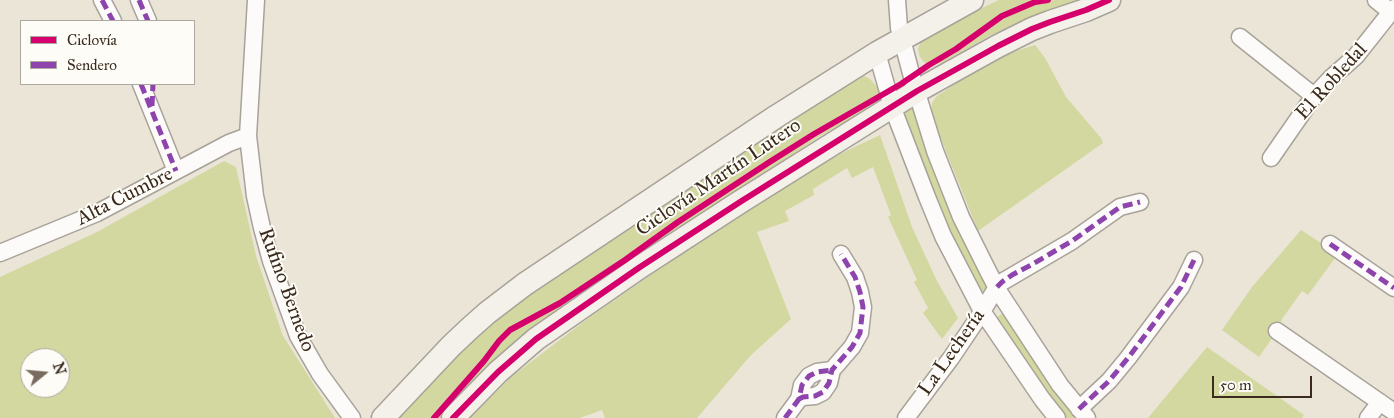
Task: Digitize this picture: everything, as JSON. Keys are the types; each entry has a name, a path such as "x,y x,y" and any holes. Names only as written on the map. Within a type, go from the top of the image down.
{"street":[{"path":"102,0 112,20"},
{"path":"140,0 148,20"},
{"name":"Rufino Bernedo","path":"256,0 248,136 255,196 262,228 270,261 298,336 320,374 352,418"},
{"path":"897,0 899,28 917,91 935,151 961,217 996,287 1060,385 1083,413 1128,358 1181,287 1194,260"},
{"path":"383,418 451,346 506,298 682,178 877,53 972,0"},
{"path":"454,418 504,366 557,323 740,202 917,91 1015,37 1109,0"},
{"path":"1376,0 1393,10"},
{"name":"El Robledal","path":"1271,158 1314,96 1356,56 1393,10"},
{"path":"1240,37 1314,96"},
{"path":"877,53 892,106 940,228 982,311 1057,418"},
{"path":"141,85 176,172"},
{"path":"152,108 154,85"},
{"name":"Alta Cumbre","path":"0,253 97,213 229,143 248,136"},
{"path":"996,287 1012,275 1072,240 1120,207 1140,202"},
{"path":"1330,244 1394,288"},
{"path":"786,418 799,399 802,385 809,376 820,371 832,370 857,340 864,307 855,277 841,254"},
{"name":"La Lechería","path":"906,418 951,358 996,287"},
{"path":"1277,330 1394,412"},
{"path":"1368,418 1380,402"}],"green space":[{"path":"999,0 1089,0 991,35 941,63 929,65 920,57 918,49 923,38"},
{"path":"1035,45 1045,58 1066,97 1101,138 1103,143 978,231 931,114 932,103 937,96 970,74 1013,52"},
{"path":"864,76 870,79 877,87 880,99 878,105 820,136 695,220 477,378 442,418 397,418 477,330 628,223 854,78"},
{"path":"910,107 913,107 986,284 986,289 983,291 980,290 952,237 911,135 904,113"},
{"path":"880,135 912,227 937,281 958,318 942,339 923,313 928,308 914,282 917,280 888,217 891,215 873,167 852,178 847,168 813,189 814,195 785,211 789,221 757,232 791,319 751,355 697,418 605,418 602,410 580,418 470,418 511,377 586,320 735,216 840,154"},
{"path":"224,161 236,167 256,256 283,336 335,418 0,418 0,277 97,232"},
{"path":"1301,230 1338,254 1308,295 1302,291 1259,357 1222,330 1252,287"},
{"path":"1003,313 1006,314 1076,418 1064,418 998,320 997,317"},
{"path":"1207,347 1304,415 1302,418 1148,418"}],"marked path":[{"path":"102,0 112,20"},
{"path":"139,0 148,20"},
{"path":"141,85 176,171"},
{"path":"152,106 153,85"},
{"path":"997,287 1012,275 1072,241 1120,207 1140,202"},
{"path":"1330,244 1394,288"},
{"path":"799,399 815,396 823,392 829,383 832,370 852,347 860,333 863,307 860,292 855,277 841,254"},
{"path":"1079,409 1109,381 1128,358 1181,287 1194,260"},
{"path":"785,418 799,399 802,385 809,376 817,372 832,370"}],"cycle path":[{"name":"Ciclovía Martín Lutero","path":"434,418 510,330 560,303 768,163 901,84 956,49 1002,16 1035,2 1048,0"},
{"path":"453,418 498,372 536,339 640,267 740,202 917,91 998,46 1032,29 1109,0"}]}
